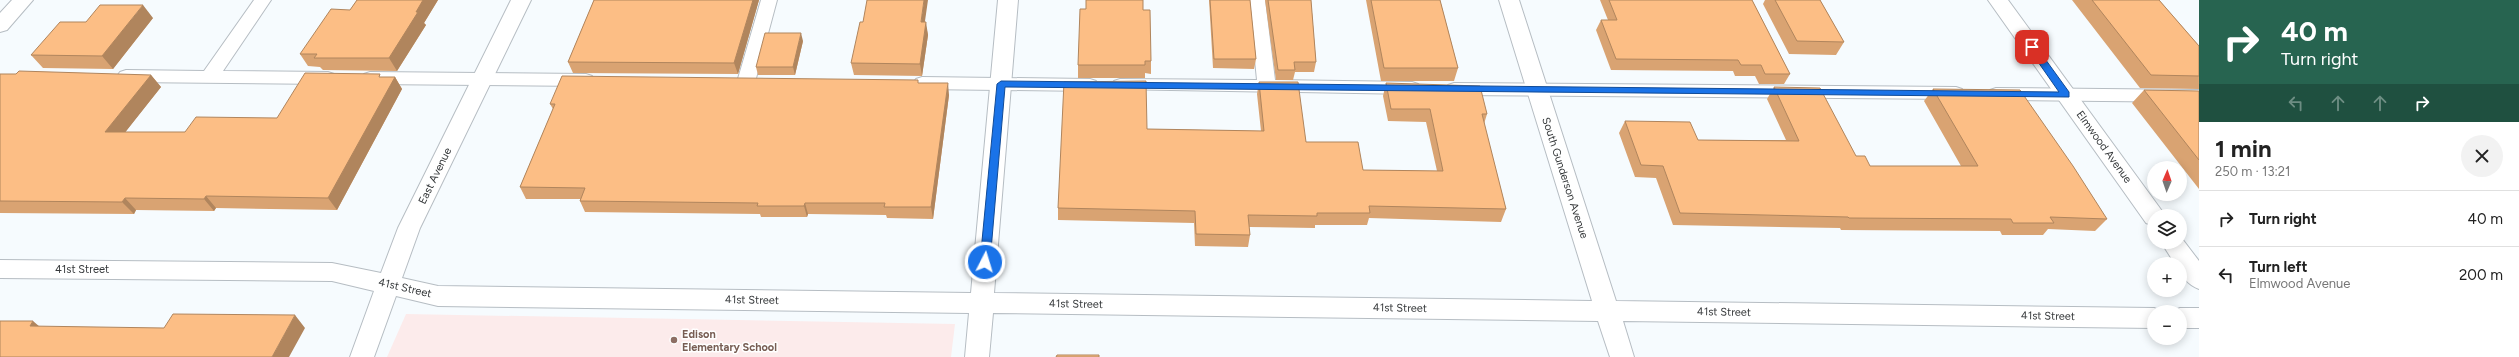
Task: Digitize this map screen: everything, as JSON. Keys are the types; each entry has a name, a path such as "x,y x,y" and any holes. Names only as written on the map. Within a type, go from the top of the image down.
{"street":[{"path":"0,25 22,0"},
{"name":"East Avenue","path":"362,357 390,285 409,228 521,0"},
{"path":"977,357 1008,0"},
{"name":"South Gunderson Avenue","path":"1509,0 1622,357"},
{"name":"Elmwood Avenue","path":"1998,0 2148,209"},
{"path":"2177,249 2199,279"},
{"name":"41st Street","path":"0,269 332,272 430,295 2147,318"},
{"path":"2187,318 2199,318"}],"lane":[{"path":"209,77 263,0"},
{"path":"746,82 769,0"},
{"path":"1257,0 1267,87"},
{"path":"108,76 605,80"},
{"path":"903,83 1537,89 1795,85 2066,95 2199,96"}],"shaded area":[{"name":"Edison Elementary School","path":"406,314 955,324 951,357 387,357"}],"building":[{"path":"357,0 423,0 416,12 418,12 389,58 314,58 317,54 300,54 331,9 350,10"},
{"path":"594,0 753,0 734,63 568,62"},
{"path":"867,0 924,0 921,22 926,22 920,64 851,63 860,22 863,22"},
{"path":"1086,0 1143,0 1143,10 1150,10 1151,61 1145,61 1145,65 1078,65 1080,9 1086,9"},
{"path":"1210,0 1250,0 1256,59 1214,59"},
{"path":"1268,0 1311,0 1316,62 1294,62 1295,70 1278,70"},
{"path":"1371,0 1440,0 1458,68 1384,68"},
{"path":"1609,0 1752,0 1790,74 1765,74 1761,65 1741,65 1738,60 1616,59 1601,20 1617,20"},
{"path":"1775,0 1820,0 1844,42 1797,41"},
{"path":"2092,0 2159,0 2199,46 2199,76 2151,75"},
{"path":"100,5 143,5 102,56 31,55 60,22 86,22"},
{"path":"765,33 801,33 793,67 756,67"},
{"path":"19,71 151,75 105,132 185,132 196,117 277,118 305,73 380,74 379,77 395,77 328,198 206,196 204,199 125,198 122,202 0,201 0,74 16,74"},
{"path":"562,76 918,80 918,83 948,83 931,207 884,207 885,203 805,203 804,206 757,206 758,203 580,201 585,188 520,187 555,104 550,104"},
{"path":"1146,81 1147,129 1264,131 1259,82 1298,82 1306,142 1358,142 1363,170 1443,171 1430,109 1391,109 1386,83 1480,86 1487,114 1482,114 1506,209 1369,206 1370,213 1317,213 1317,216 1248,215 1250,235 1196,234 1195,211 1058,208 1064,82"},
{"path":"1774,87 1820,88 1856,156 1865,156 1870,166 1978,166 1933,89 2020,90 2073,166 2107,219 2050,217 2054,223 2013,223 2011,219 1849,218 1680,213 1663,166 1641,165 1625,121 1690,122 1698,140 1799,141"},
{"path":"2144,90 2199,91 2199,160"},
{"path":"173,314 295,315 272,357 0,357 0,321 33,321 30,326 164,328"},
{"path":"1057,355 1099,355 1099,357 1056,357"}],"place":[{"name":"Edison Elementary School","path":"674,340"}],"route":[{"path":"985,262 1001,84 2066,95 2032,47"}]}
